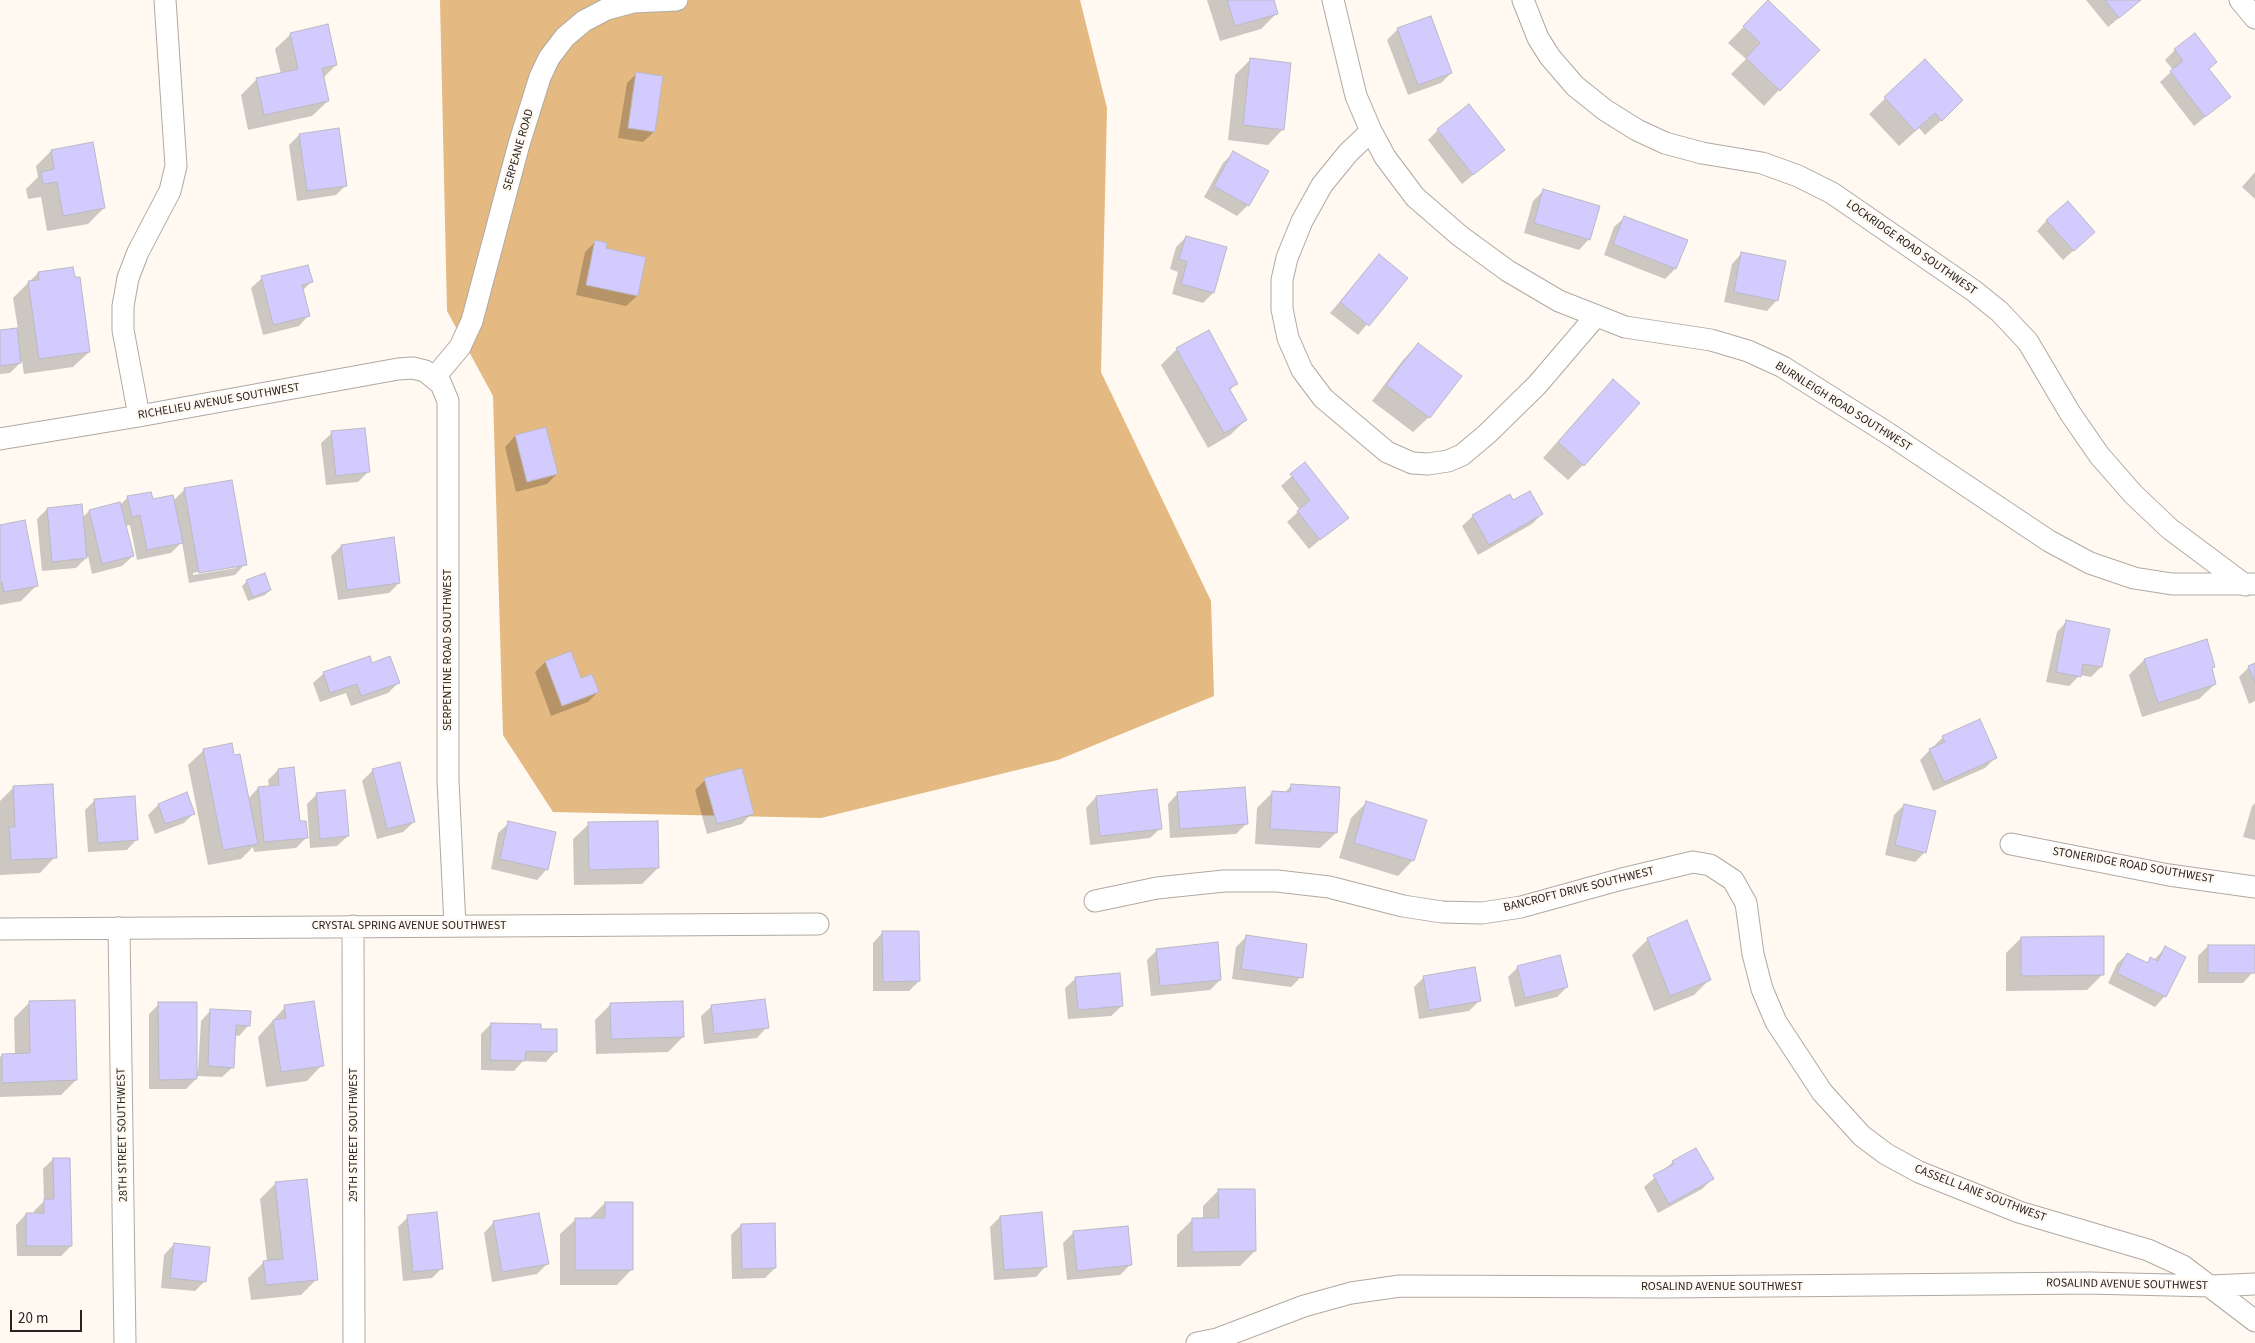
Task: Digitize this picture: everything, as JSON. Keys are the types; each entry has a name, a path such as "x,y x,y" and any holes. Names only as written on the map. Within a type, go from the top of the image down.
{"street":[{"path":"140,416 123,330 122,306 131,269 170,191 176,166 165,0"},
{"name":"SERPEANE ROAD","path":"435,378 460,347 472,321 519,144 540,77 549,58 565,37 584,21 607,9 632,2 677,0"},
{"name":"BURNLEIGH ROAD SOUTHWEST","path":"1333,0 1356,96 1370,131 1385,157 1415,197 1460,236 1508,271 1542,291 1625,327 1711,340 1748,351 1783,367 1889,434 2049,541 2090,563 2134,578 2172,584 2250,584"},
{"name":"LOCKRIDGE ROAD SOUTHWEST","path":"1523,0 1538,38 1550,57 1576,86 1605,110 1637,130 1665,143 1702,153 1762,163 1798,176 1832,193 1987,301 2028,342 2070,413 2099,455 2133,494 2170,529 2250,584"},
{"path":"2240,0 2255,18"},
{"path":"1370,131 1348,153 1322,185 1302,221 1287,258 1282,280 1282,309 1288,338 1302,370 1323,398 1387,452 1412,463 1428,464 1448,462 1462,455 1538,385 1596,316"},
{"name":"RICHELIEU AVENUE SOUTHWEST","path":"0,439 140,416 398,369 413,368 425,371 435,378"},
{"name":"SERPENTINE ROAD SOUTHWEST","path":"435,378 441,384 448,400 448,770 455,926"},
{"name":"STONERIDGE ROAD SOUTHWEST","path":"2011,844 2169,875 2255,887"},
{"name":"BANCROFT DRIVE SOUTHWEST","path":"1095,901 1176,886 1224,880 1277,881 1329,888 1413,908 1442,912 1482,912 1521,907 1622,879 1693,862 1710,865 1733,880"},
{"name":"CASSELL LANE SOUTHWEST","path":"1733,880 1746,903 1755,962 1762,989 1776,1022 1822,1092 1862,1136 1886,1154 1919,1172 2019,1212 2148,1250 2183,1266 2255,1321"},
{"name":"CRYSTAL SPRING AVENUE SOUTHWEST","path":"0,929 818,924"},
{"name":"29TH STREET SOUTHWEST","path":"353,926 354,1343"},
{"name":"28TH STREET SOUTHWEST","path":"119,928 125,1343"},
{"name":"ROSALIND AVENUE SOUTHWEST","path":"1197,1343 1226,1336 1304,1306 1351,1293 1400,1286 1665,1288 2090,1283 2211,1286 2255,1284"}],"shaded area":[{"path":"440,0 1080,0 1107,108 1101,372 1211,601 1214,696 1058,760 821,818 553,812 503,735 493,396 447,311"}],"building":[{"path":"1227,0 1274,0 1278,14 1235,26"},
{"path":"1768,0 1820,50 1780,91 1746,58 1760,43 1743,26"},
{"path":"2105,0 2141,0 2119,18"},
{"path":"1431,16 1452,73 1418,85 1397,28"},
{"path":"328,24 337,65 322,68 329,101 264,115 256,78 298,69 290,33"},
{"path":"2195,33 2217,62 2209,69 2231,97 2205,117 2170,71 2183,61 2174,49"},
{"path":"1250,58 1291,63 1284,130 1243,125"},
{"path":"1925,59 1963,100 1942,121 1935,113 1915,131 1884,97"},
{"path":"636,72 663,76 655,132 628,128"},
{"path":"1469,104 1505,150 1473,175 1437,129"},
{"path":"339,128 347,186 307,191 299,134"},
{"path":"93,142 105,208 63,216 57,182 43,184 41,172 54,169 51,150"},
{"path":"1233,151 1269,171 1249,206 1214,186"},
{"path":"1543,189 1600,206 1590,240 1534,223"},
{"path":"2068,201 2095,232 2074,251 2046,220"},
{"path":"1624,216 1688,240 1676,269 1613,244"},
{"path":"1186,236 1227,247 1214,293 1181,284 1187,262 1179,259"},
{"path":"595,240 607,243 606,248 646,257 638,296 586,285"},
{"path":"1741,252 1786,261 1778,301 1734,292"},
{"path":"1379,254 1408,278 1369,326 1340,302"},
{"path":"308,265 313,282 302,285 310,316 273,325 261,276"},
{"path":"73,267 75,277 80,277 90,352 39,359 28,281 39,280 38,272"},
{"path":"17,328 21,363 0,366 0,330"},
{"path":"1209,330 1238,384 1229,388 1247,420 1224,433 1176,348"},
{"path":"1418,343 1462,376 1430,418 1386,385"},
{"path":"1613,379 1640,403 1584,466 1558,442"},
{"path":"546,427 558,474 527,482 515,435"},
{"path":"365,428 370,472 336,476 331,431"},
{"path":"1305,462 1349,518 1320,540 1297,511 1310,500 1290,474"},
{"path":"232,480 247,565 199,573 184,488"},
{"path":"1530,491 1543,514 1489,545 1472,515 1510,494 1513,500"},
{"path":"151,492 153,499 173,495 183,543 147,550 140,515 132,517 127,496"},
{"path":"120,502 134,556 102,564 89,510"},
{"path":"82,504 87,558 52,562 47,508"},
{"path":"25,520 38,586 4,592 2,582 0,582 0,525"},
{"path":"394,537 400,583 347,590 341,545"},
{"path":"265,573 271,590 253,597 246,580"},
{"path":"2066,620 2110,629 2102,667 2083,664 2081,677 2056,672"},
{"path":"2207,639 2215,667 2212,668 2216,684 2158,703 2144,659"},
{"path":"571,651 581,678 592,674 599,692 562,706 545,661"},
{"path":"370,656 372,663 390,656 400,683 361,696 357,684 330,693 323,672"},
{"path":"2255,663 2255,683 2248,666"},
{"path":"1980,719 1997,758 1944,782 1929,749 1945,742 1942,736"},
{"path":"232,743 234,755 240,754 258,844 223,850 203,749"},
{"path":"400,762 415,822 387,829 372,769"},
{"path":"294,767 300,821 306,821 308,838 264,842 258,787 279,785 278,769"},
{"path":"742,768 754,814 717,824 704,778"},
{"path":"53,784 57,858 11,860 9,827 15,827 13,786"},
{"path":"1291,784 1340,787 1337,833 1270,829 1272,791 1290,792"},
{"path":"1245,787 1248,824 1180,829 1177,792"},
{"path":"1157,789 1162,829 1100,836 1096,796"},
{"path":"345,790 349,836 320,839 316,793"},
{"path":"187,792 195,814 165,824 158,804"},
{"path":"135,796 138,840 98,843 94,799"},
{"path":"1366,801 1427,820 1414,861 1354,843"},
{"path":"1904,804 1936,811 1926,853 1895,845"},
{"path":"508,821 556,832 548,870 500,859"},
{"path":"658,821 659,868 589,870 588,822"},
{"path":"1687,920 1711,980 1670,996 1647,938"},
{"path":"882,931 919,931 920,981 883,982"},
{"path":"1246,935 1307,944 1303,978 1241,969"},
{"path":"2104,936 2104,975 2021,976 2021,937"},
{"path":"1218,942 1221,980 1160,986 1156,949"},
{"path":"2208,945 2255,945 2255,973 2208,973"},
{"path":"2165,946 2186,957 2166,997 2117,973 2127,953 2148,963 2150,957 2158,961"},
{"path":"1560,955 1568,987 1525,998 1517,966"},
{"path":"1475,967 1481,1001 1429,1010 1423,976"},
{"path":"1120,973 1123,1006 1078,1010 1075,977"},
{"path":"765,999 769,1028 714,1034 711,1005"},
{"path":"75,1000 77,1080 2,1083 2,1054 30,1053 29,1001"},
{"path":"314,1001 324,1066 281,1072 273,1020 286,1018 284,1005"},
{"path":"683,1001 684,1037 611,1039 610,1003"},
{"path":"158,1002 197,1002 197,1079 159,1080"},
{"path":"210,1009 251,1011 250,1026 236,1025 234,1068 208,1066"},
{"path":"491,1023 541,1024 541,1029 557,1029 557,1052 526,1051 525,1061 490,1060"},
{"path":"1696,1148 1714,1179 1669,1204 1653,1175 1674,1164 1672,1161"},
{"path":"53,1158 70,1158 72,1246 26,1246 26,1213 44,1213 44,1199 54,1199"},
{"path":"307,1179 318,1280 266,1285 263,1261 283,1259 275,1182"},
{"path":"1218,1189 1255,1189 1256,1251 1192,1252 1192,1218 1219,1218"},
{"path":"605,1202 633,1202 633,1270 575,1270 575,1218 605,1218"},
{"path":"437,1212 443,1269 413,1272 407,1215"},
{"path":"1042,1212 1047,1267 1004,1270 1000,1216"},
{"path":"539,1213 549,1264 502,1272 493,1221"},
{"path":"775,1223 776,1268 742,1269 741,1224"},
{"path":"1128,1226 1132,1265 1077,1271 1073,1231"},
{"path":"174,1243 210,1247 206,1282 170,1278"}]}
